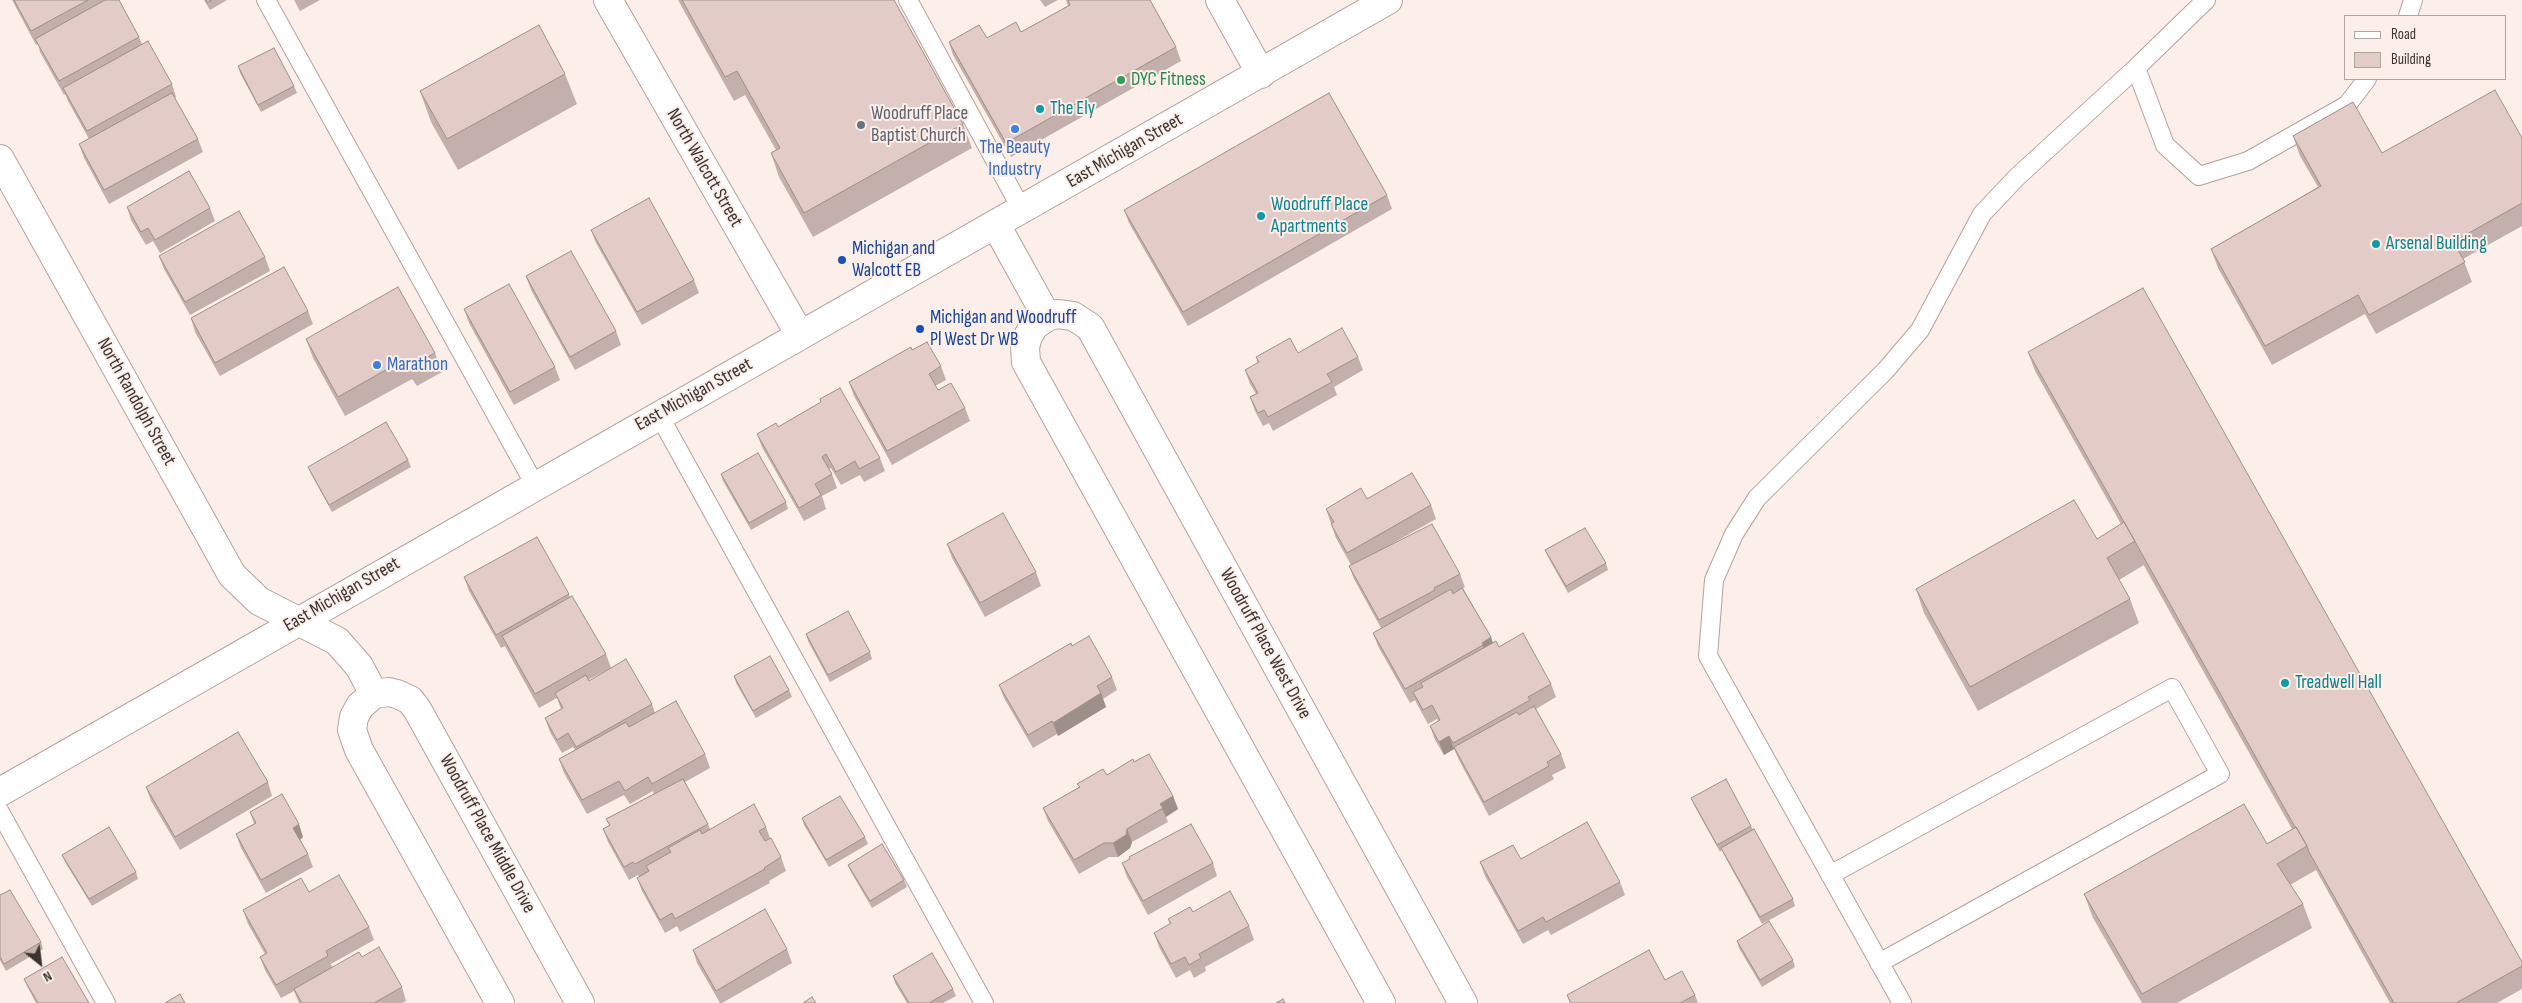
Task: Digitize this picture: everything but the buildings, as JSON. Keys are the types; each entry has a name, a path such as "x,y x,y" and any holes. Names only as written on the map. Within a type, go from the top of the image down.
{"street":[{"name":"North Walcott Street","path":"608,0 800,335"},
{"path":"1220,0 1261,74"},
{"name":"East Michigan Street","path":"0,792 298,620 1022,210 1388,0"},
{"name":"North Randolph Street","path":"0,159 232,575 259,601 298,620"},
{"path":"996,224 1047,317 1035,325 1028,336 1024,347 1026,362 1381,1003"},
{"name":"Woodruff Place West Drive","path":"1047,317 1057,314 1073,316 1090,327 1463,1003"},
{"path":"298,620 341,645 358,666 374,694 360,706 354,717 352,730 359,750 500,1003"},
{"name":"Woodruff Place Middle Drive","path":"374,694 390,692 397,694 410,700 418,709 580,1003"}],"lane":[{"path":"266,0 535,485"},
{"path":"908,0 1022,210"},
{"path":"1902,1003 1708,656 1714,580 1734,534 1757,498 1885,371 1920,330 1982,214 2017,177 2136,68 2206,0"},
{"path":"2408,15 2413,0"},
{"path":"2136,68 2165,145 2199,176 2248,161 2338,110 2346,105 2366,80"},
{"path":"659,415 984,1003"},
{"path":"1830,875 2172,688 2220,774 1879,963"},
{"path":"0,812 106,1003"}],"place":[{"name":"DYC Fitness","path":"1121,80"},
{"name":"The Ely","path":"1040,109"},
{"name":"Woodruff Place Baptist Church","path":"861,125"},
{"name":"The Beauty Industry","path":"1015,129"},
{"name":"Woodruff Place Apartments","path":"1261,216"},
{"name":"Arsenal Building","path":"2376,244"},
{"name":"Michigan and Walcott EB","path":"842,260"},
{"name":"Michigan and Woodruff Pl West Dr WB","path":"920,329"},
{"name":"Marathon","path":"377,365"},
{"name":"Treadwell Hall","path":"2285,683"}]}
